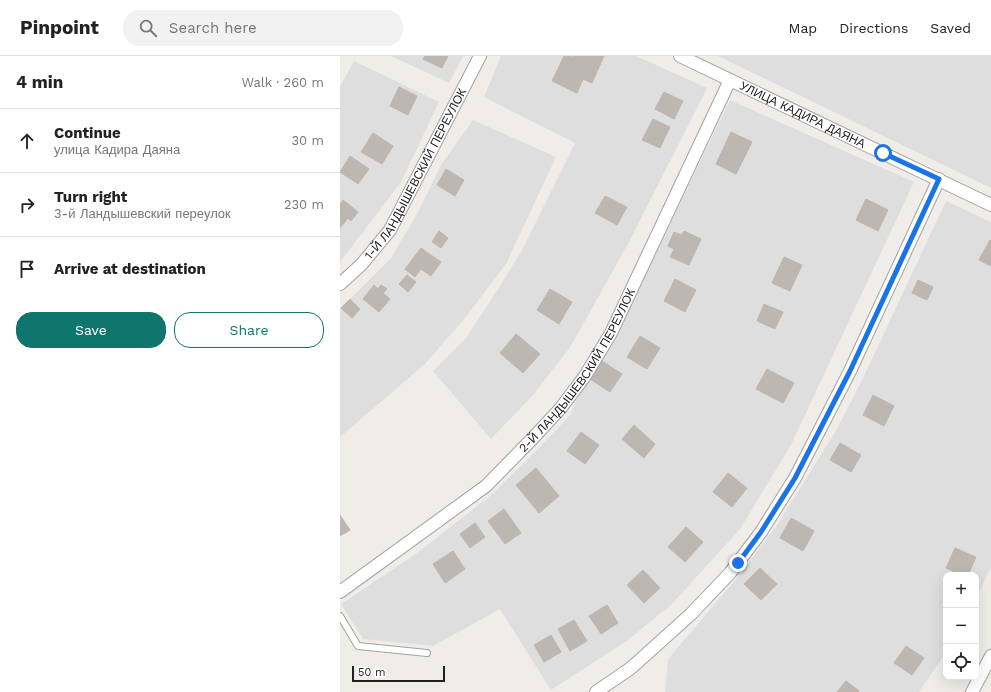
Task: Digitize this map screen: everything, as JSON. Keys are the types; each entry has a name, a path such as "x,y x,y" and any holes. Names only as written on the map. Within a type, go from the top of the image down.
{"street":[{"name":"1-Й ЛАНДЫШЕВСКИЙ ПЕРЕУЛОК","path":"340,284 361,265 390,230 480,56"},
{"name":"УЛИЦА КАДИРА ДАЯНА","path":"680,56 991,204"},
{"name":"2-Й ЛАНДЫШЕВСКИЙ ПЕРЕУЛОК","path":"340,592 486,486 560,409 585,376 611,333 730,80"},
{"path":"596,692 631,668 691,614 730,573 761,532 795,478 850,371 939,179"},
{"path":"972,692 991,656"}],"lane":[{"path":"340,616 358,646 427,653"}],"shaded area":[{"path":"391,56 463,56 449,83"},
{"path":"501,56 636,56 707,88 629,242 571,346 533,395 491,439 433,371 466,338 498,289 521,252 575,143 484,97"},
{"path":"718,56 991,56 991,188"},
{"path":"354,61 439,102 401,182 340,262 340,87"},
{"path":"730,100 914,182 791,445 740,529 671,605 628,640 551,690 500,609 433,646 363,639 341,604 417,553 490,496 570,415 581,390 621,326"},
{"path":"473,120 556,157 506,264 465,318 425,364 340,437 340,309 391,258 417,214 441,165"},
{"path":"946,201 991,222 991,567 979,592 979,572 943,572 943,656 919,692 665,692 668,659 737,578 777,525 837,429 863,378"}],"building":[{"path":"425,56 448,56 442,68 423,59"},
{"path":"564,56 604,56 592,83 583,79 577,93 552,81"},
{"path":"399,87 417,96 408,115 390,106"},
{"path":"664,92 683,101 674,119 655,109"},
{"path":"653,119 670,127 660,148 642,140"},
{"path":"731,132 752,142 736,174 716,164"},
{"path":"373,133 393,146 382,164 361,152"},
{"path":"350,156 369,169 358,184 340,172"},
{"path":"446,169 464,180 455,196 437,185"},
{"path":"605,196 627,207 617,225 595,213"},
{"path":"866,199 888,210 878,231 856,220"},
{"path":"343,200 358,212 351,221 348,218 340,228 340,204"},
{"path":"439,231 448,238 441,248 432,242"},
{"path":"684,231 701,239 689,265 670,257 674,249 668,246 674,232 682,235"},
{"path":"990,240 991,241 991,266 979,260"},
{"path":"421,248 441,262 431,276 421,269 415,277 405,269"},
{"path":"784,257 802,265 790,291 772,283"},
{"path":"407,275 416,282 408,292 399,284"},
{"path":"675,279 696,290 685,312 664,301"},
{"path":"918,280 933,287 927,300 912,293"},
{"path":"374,285 378,289 381,285 387,289 383,293 390,299 379,312 363,299"},
{"path":"550,289 572,302 559,324 537,310"},
{"path":"350,299 360,309 352,318 341,308"},
{"path":"764,304 783,312 775,329 757,321"},
{"path":"516,334 540,354 523,373 500,353"},
{"path":"640,336 660,348 647,369 627,357"},
{"path":"602,361 622,374 610,392 590,379"},
{"path":"767,369 794,383 783,403 756,389"},
{"path":"873,395 894,406 884,426 863,415"},
{"path":"634,425 655,444 644,458 622,439"},
{"path":"581,432 599,445 585,464 567,451"},
{"path":"840,443 861,455 851,472 830,460"},
{"path":"536,468 559,496 539,513 516,485"},
{"path":"728,473 747,488 732,507 713,492"},
{"path":"504,509 521,533 505,544 488,521"},
{"path":"340,515 350,530 340,536"},
{"path":"791,518 814,531 803,551 780,538"},
{"path":"475,523 485,537 470,548 460,534"},
{"path":"686,527 703,542 685,562 668,547"},
{"path":"955,548 976,557 969,572 952,572 946,568"},
{"path":"453,551 465,569 445,583 433,564"},
{"path":"760,568 777,584 761,600 744,584"},
{"path":"643,570 660,588 644,603 627,585"},
{"path":"607,605 618,623 601,634 589,616"},
{"path":"574,620 587,641 570,651 558,629"},
{"path":"551,635 561,652 544,662 534,645"},
{"path":"906,646 924,658 912,675 894,663"},
{"path":"846,681 859,691 837,692"}],"route":[{"path":"738,563 761,532 795,478 850,371 939,179 883,153"}]}
